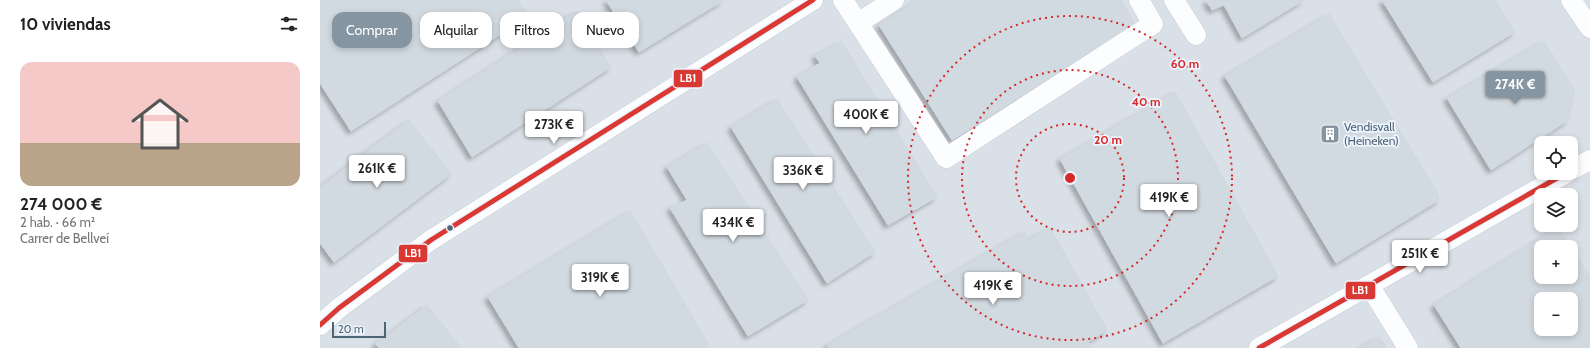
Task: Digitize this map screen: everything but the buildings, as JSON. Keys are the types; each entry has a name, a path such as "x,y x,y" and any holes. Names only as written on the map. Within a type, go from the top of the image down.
{"street":[{"path":"320,325 339,308 431,240 813,0"},
{"path":"843,0 946,158 1153,24 1139,0"},
{"path":"858,23 894,0"},
{"path":"1174,0 1196,36"},
{"path":"1571,0 1590,28"},
{"path":"1578,166 1590,160"},
{"path":"1258,348 1554,180"},
{"path":"1369,285 1408,348"}],"shaded area":[{"path":"320,0 1590,0 1590,348 320,348"}],"transit line":[{"name":"LB1","path":"320,325 339,308 431,240 813,0"},
{"name":"LB1","path":"1259,348 1554,180"}],"place":[{"name":"Vendisvall (Heineken)","path":"1330,134"}]}
